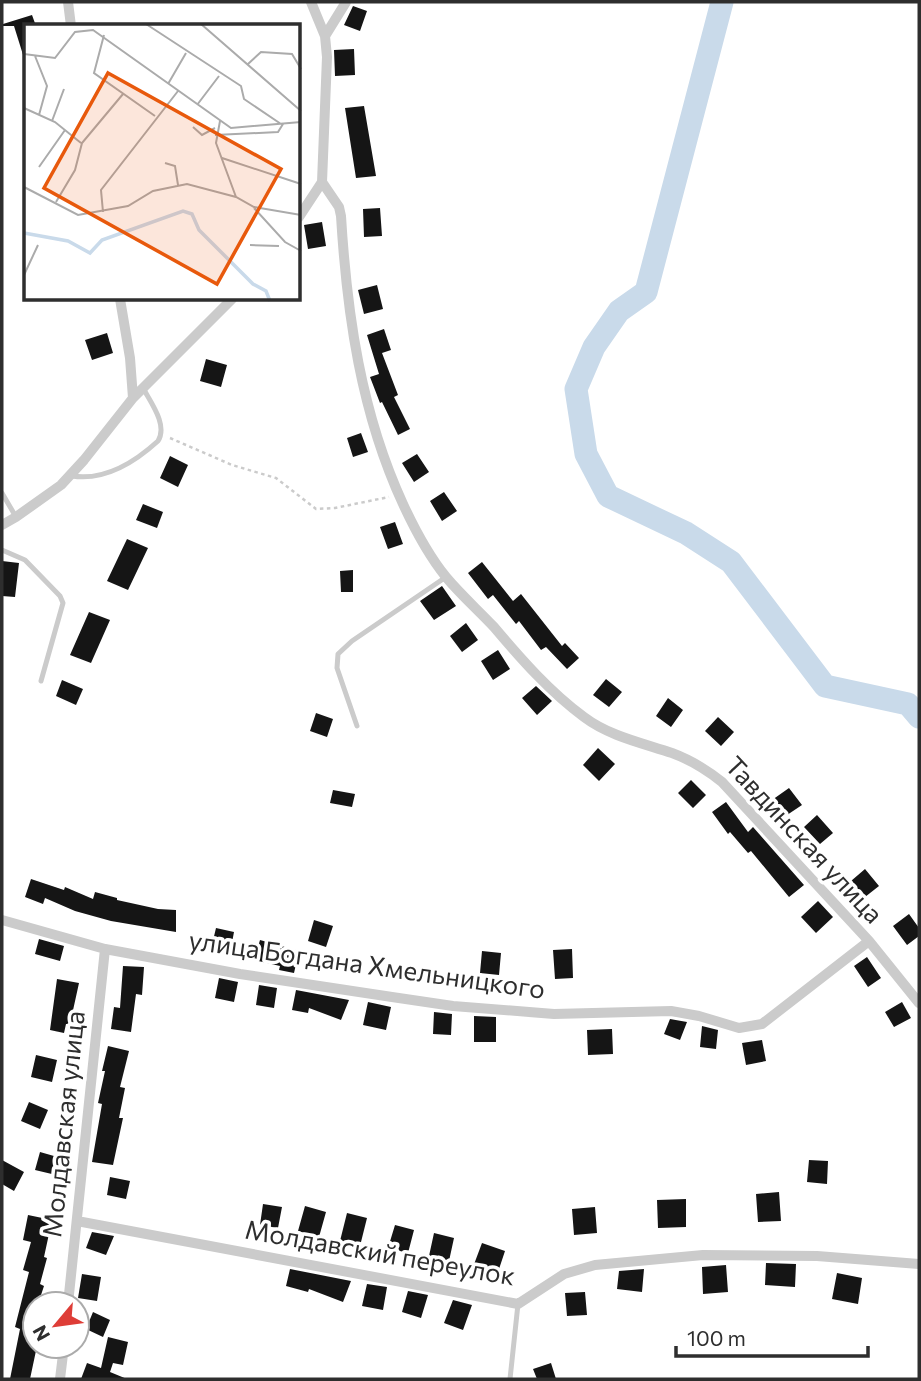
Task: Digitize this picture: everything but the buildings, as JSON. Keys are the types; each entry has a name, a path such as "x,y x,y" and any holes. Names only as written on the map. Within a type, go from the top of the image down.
{"street":[{"path":"68,2 71,24"},
{"path":"301,214 322,183 327,57 325,36 310,2"},
{"path":"325,36 346,2"},
{"name":"Тавдинская улица","path":"322,183 339,207 356,358 375,433 399,494 426,547 446,577 518,655 585,718 620,736 688,760 722,782 869,942 919,1003"},
{"path":"120,301 131,358 133,398"},
{"path":"2,525 44,498 69,476 133,398 230,301"},
{"name":"улица Богдана Хмельницкого","path":"2,920 105,949 240,974 453,1006 554,1014 671,1011 739,1028 762,1024 869,942"},
{"name":"Молдавская улица","path":"70,1290 105,949"},
{"name":"Молдавский переулок","path":"77,1221 518,1304 564,1274 595,1265 703,1255 817,1256 919,1264"},
{"path":"60,1379 62,1360"}],"lane":[{"path":"69,476 91,478 122,467 149,449 161,435 155,409 143,388"},
{"path":"2,493 16,517"},
{"path":"2,550 25,560 60,596 63,603 41,681"},
{"path":"357,726 337,667 338,654 352,641 446,577"},
{"path":"510,1379 518,1304"}],"path":[{"path":"161,435 232,465 276,478 316,509 335,509 399,494"}],"waterway":[{"path":"722,2 646,292 619,311 594,347 576,389 586,454 608,496 686,533 731,562 825,686 908,704 919,717"}]}
